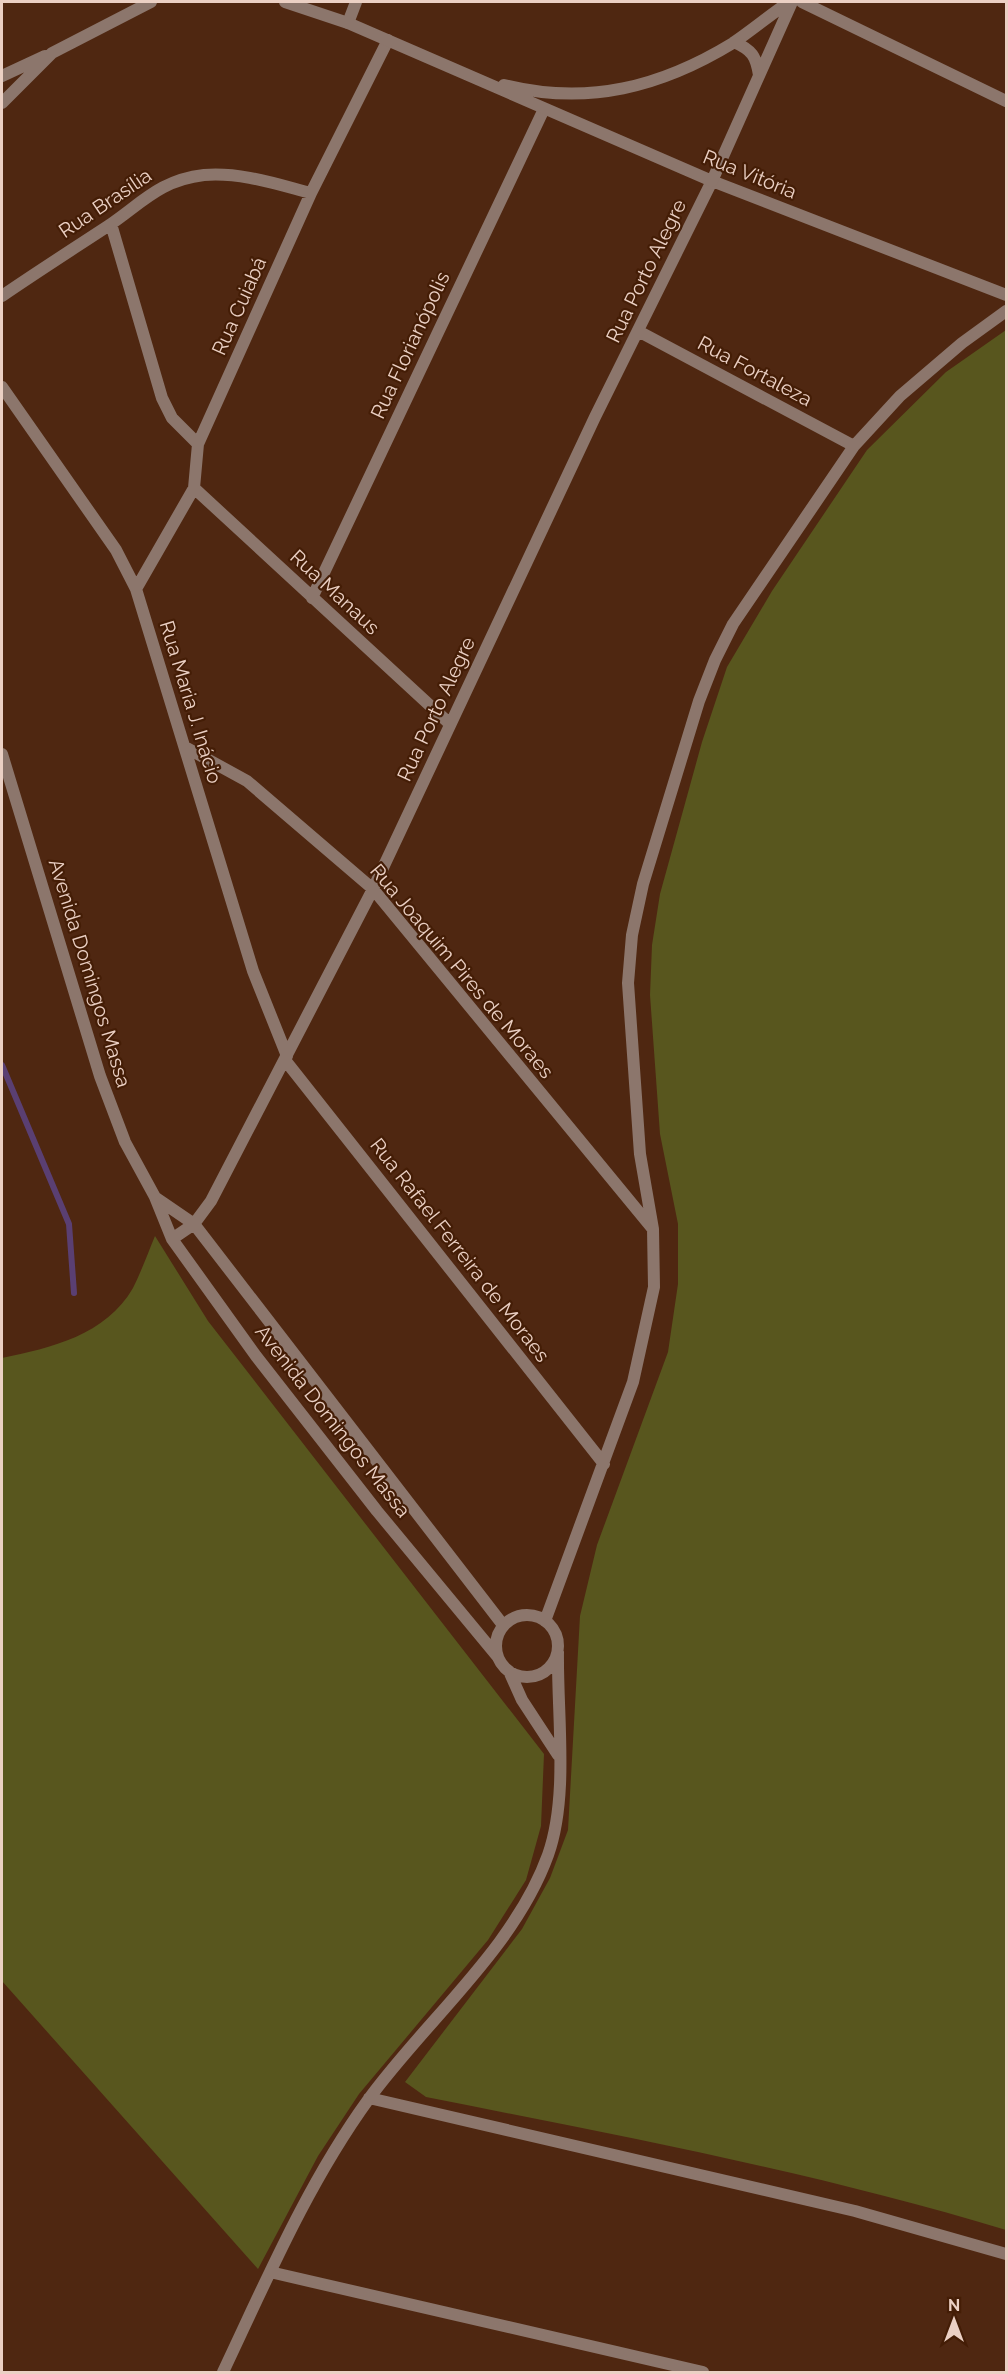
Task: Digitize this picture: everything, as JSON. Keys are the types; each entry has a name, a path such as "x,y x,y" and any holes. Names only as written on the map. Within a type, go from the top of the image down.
{"street":[{"path":"2,76 151,2"},
{"path":"285,2 348,22 483,79 525,90 567,94 610,93 648,83 690,66 734,42 790,2"},
{"path":"348,22 356,2"},
{"name":"Rua Porto Alegre","path":"172,1239 194,1224 211,1201 373,889 638,331 712,181 790,2"},
{"path":"802,2 1006,101"},
{"name":"Rua Cuiabá","path":"136,589 194,488 198,444 311,194 388,40"},
{"path":"734,42 748,48 756,57 759,75"},
{"path":"2,103 52,53"},
{"name":"Rua Vitória","path":"483,79 544,109 712,181 1006,295"},
{"name":"Rua Florianópolis","path":"312,598 544,109"},
{"name":"Rua Brasília","path":"2,296 111,224 131,206 164,186 203,175 246,176 311,194"},
{"path":"111,224 162,398 172,418 198,444"},
{"path":"545,1621 633,1382 654,1287 653,1229 640,1154 628,983 632,935 643,884 699,700 715,660 739,615 854,446 900,396 962,343 1006,311"},
{"name":"Rua Fortaleza","path":"638,331 854,446"},
{"name":"Rua Maria J. Inácio","path":"2,387 116,550 136,589 253,971 286,1058"},
{"name":"Rua Manaus","path":"194,488 450,724"},
{"name":"Rua Joaquim Pires de Moraes","path":"185,747 247,781 373,889 653,1229"},
{"name":"Avenida Domingos Massa","path":"2,754 100,1076 125,1142 155,1197 172,1239 256,1356 356,1484 497,1656"},
{"name":"Rua Rafael Ferreira de Moraes","path":"286,1058 603,1464"},
{"name":"Avenida Domingos Massa","path":"155,1197 194,1224 503,1625"},
{"path":"224,2373 270,2272 327,2162 369,2098 483,1963 531,1895 548,1854 556,1821 559,1756 558,1640 545,1621 537,1616 519,1615 503,1625 495,1646 497,1656 508,1671 522,1700 559,1756"},
{"path":"508,1671 520,1676 538,1674 553,1663 558,1652"},
{"path":"369,2098 855,2211 1006,2254"},
{"path":"270,2272 703,2373"}],"shaded area":[{"path":"1006,330 1006,2230 863,2190 718,2156 426,2097 405,2082 522,1929 550,1878 568,1830 580,1616 597,1545 668,1352 678,1284 678,1224 660,1134 650,995 652,945 660,894 702,742 727,667 772,591 867,450 946,372"},
{"path":"155,1236 208,1321 544,1754 541,1826 526,1880 488,1940 359,2094 318,2156 258,2269 2,1981 2,1358 58,1344 93,1328 108,1317 122,1304 133,1288"}],"waterway":[{"path":"2,1065 69,1224 74,1293"}]}
